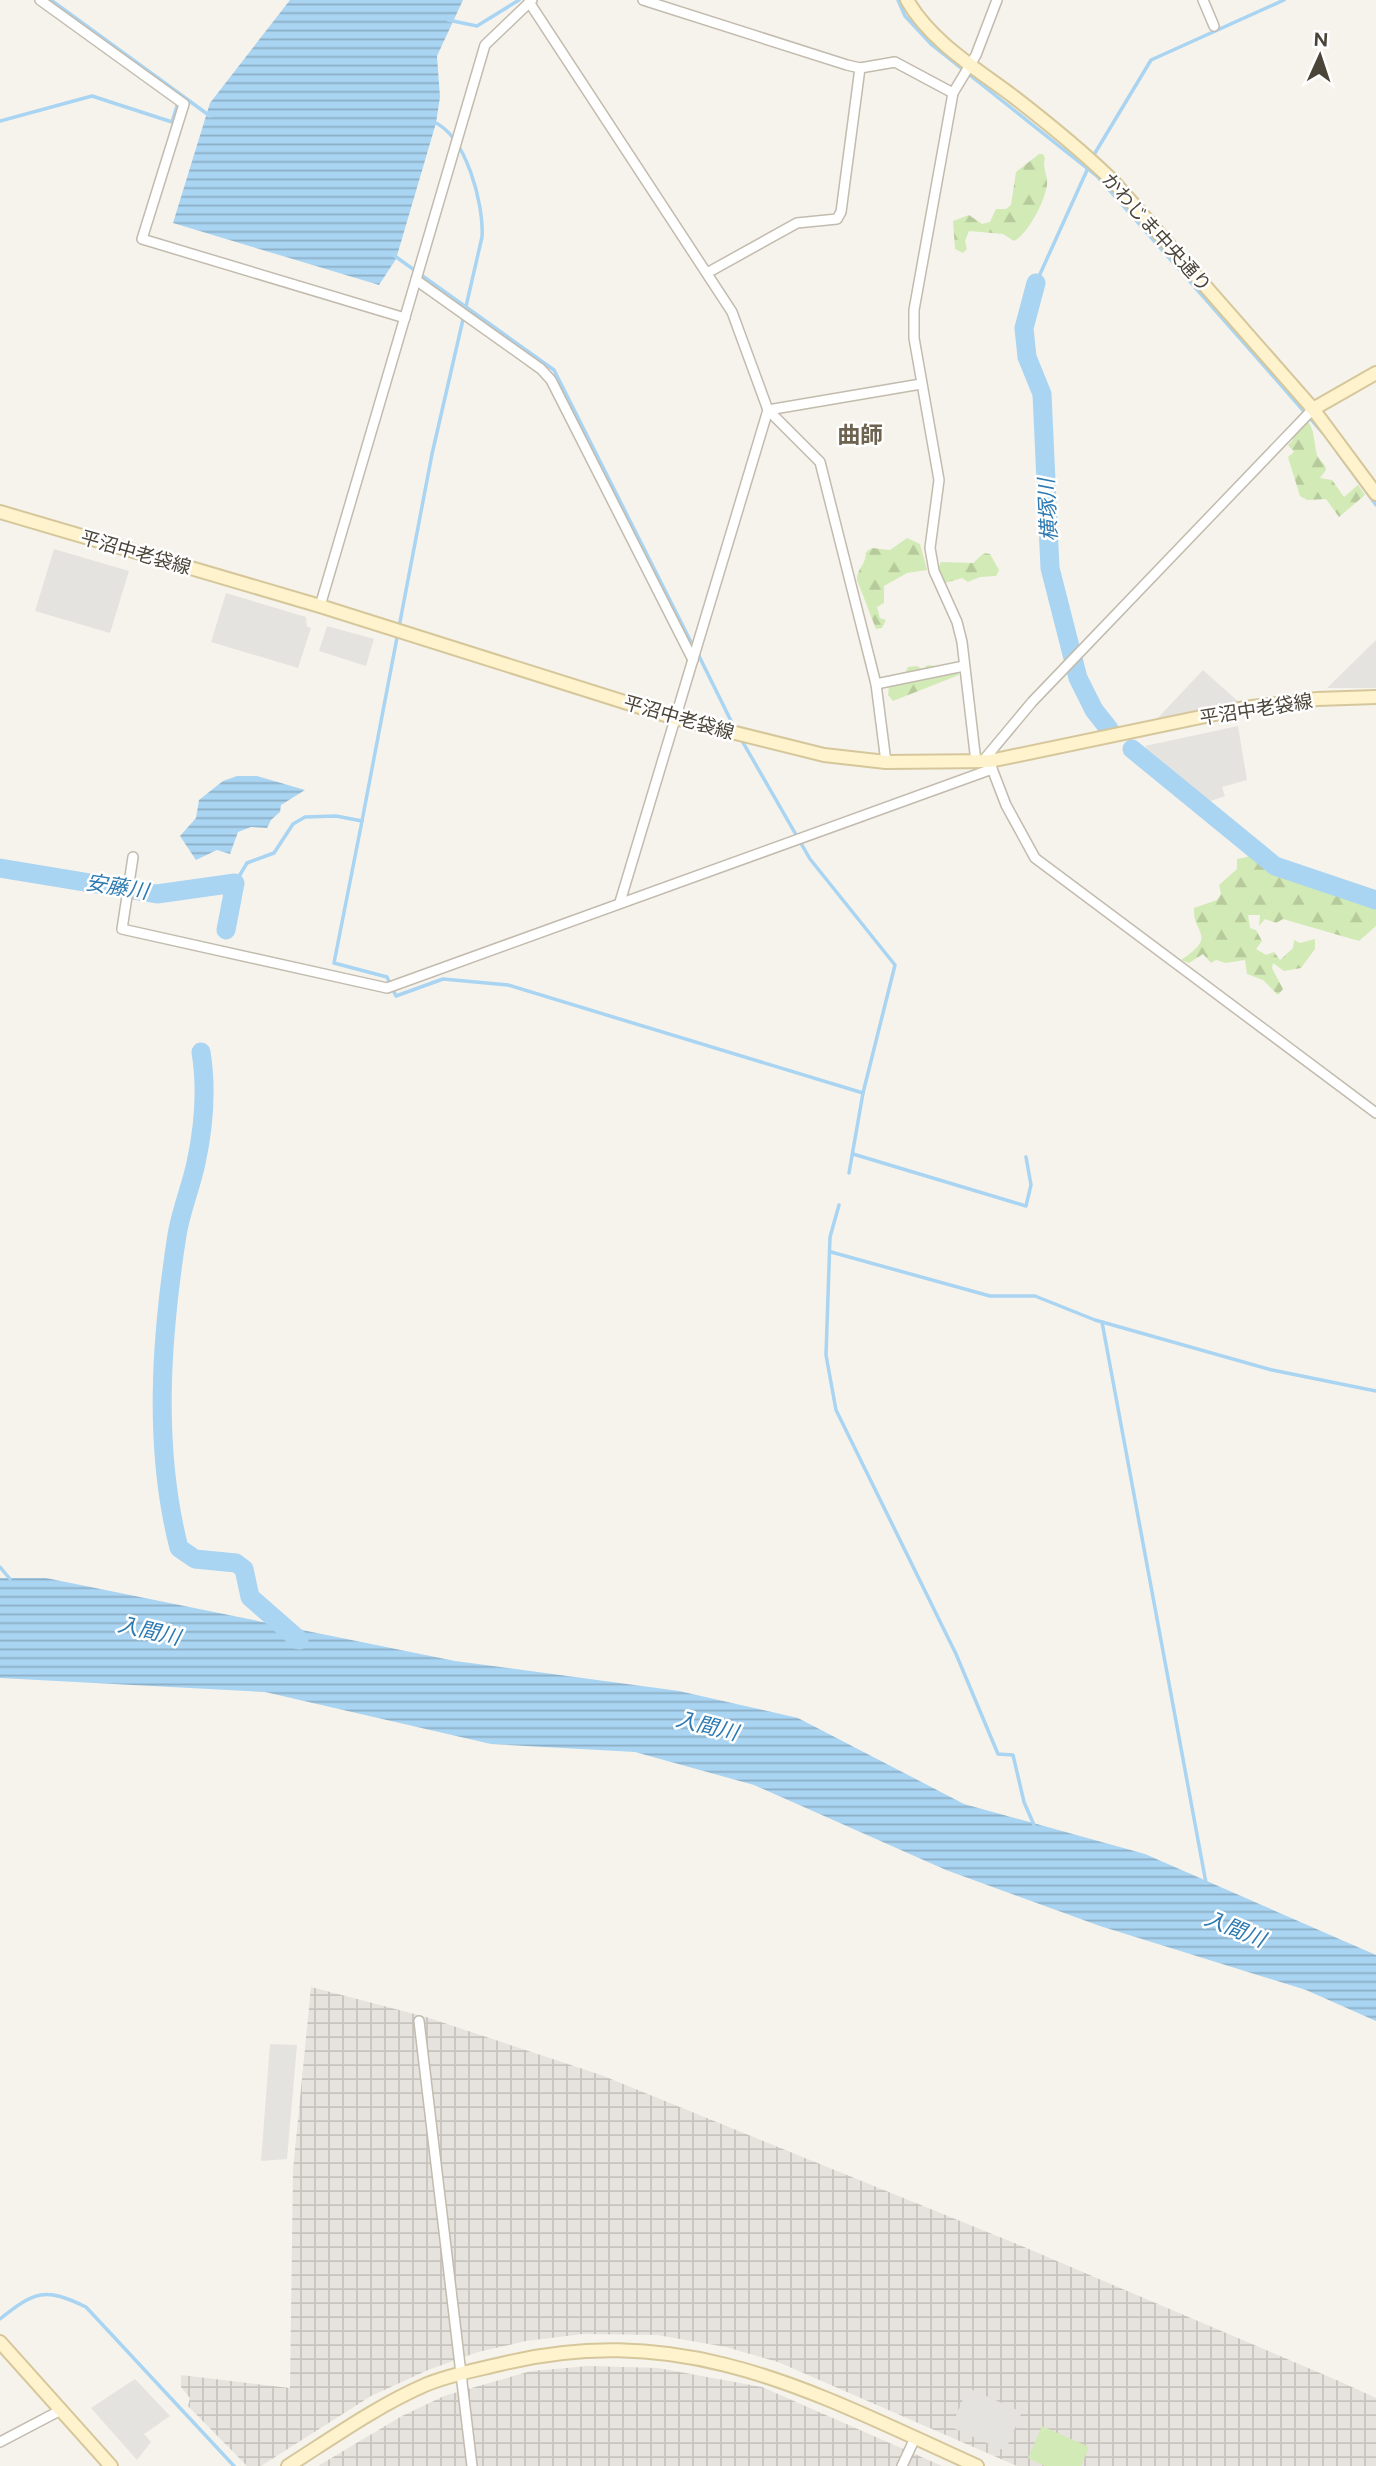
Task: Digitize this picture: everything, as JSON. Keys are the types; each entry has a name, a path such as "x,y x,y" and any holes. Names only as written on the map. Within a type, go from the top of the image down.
{"street":[{"path":"40,0 184,104 142,239 405,318"},
{"path":"643,0 860,68 895,62 953,93"},
{"name":"かわじま中央通り","path":"907,0 923,23 971,65 1081,150 1113,181 1313,409 1376,494"},
{"path":"997,0 971,65 953,93 914,310 914,338 939,480 930,548 934,571 957,622 985,764 1035,858 1376,1113"},
{"path":"1203,0 1214,26"},
{"path":"320,606 485,45 526,2 732,312 768,410 820,462 876,684 886,762"},
{"path":"707,273 797,223 837,219 841,212 860,68"},
{"path":"416,280 541,369 551,380 693,660"},
{"path":"133,857 122,929 387,989 985,764 1032,702 1313,409 1376,373"},
{"path":"768,410 921,384"},
{"path":"620,902 768,410"},
{"name":"平沼中老袋線","path":"0,512 320,606 675,718 824,755 886,762 985,764 1244,708 1317,699 1376,697"},
{"path":"876,684 964,666"},
{"path":"419,2021 472,2466"},
{"path":"0,2342 111,2466"},
{"path":"288,2466 425,2385 535,2355 598,2351 696,2357 769,2375 976,2466"},
{"path":"0,2442 61,2410"},
{"path":"902,2466 915,2438"}],"shaded area":[{"path":"54,549 129,571 110,633 35,611"},
{"path":"226,593 306,617 307,627 311,628 298,668 211,642"},
{"path":"327,626 374,639 366,666 319,651"},
{"path":"1376,640 1376,688 1327,688"},
{"path":"1203,670 1240,703 1154,722"},
{"path":"1238,726 1247,780 1222,787 1225,796 1208,802 1155,762 1145,746"},
{"path":"311,1987 426,2017 601,2075 1024,2247 1341,2382 1376,2398 1376,2466 1017,2466 778,2362 726,2347 657,2335 583,2334 526,2341 478,2352 428,2370 371,2396 261,2466 247,2466 188,2406 190,2398 181,2387 181,2375 290,2388 293,2170"},
{"path":"270,2044 297,2045 287,2159 261,2161"},
{"path":"589,2366 658,2368 762,2387 942,2466 318,2466 402,2416 444,2396 531,2371"},
{"path":"135,2379 170,2416 144,2434 151,2442 137,2460 91,2408"},
{"path":"968,2388 1022,2412 1005,2451 951,2427"}],"green space":[{"path":"1039,154 1043,154 1045,158 1046,192 1025,232 1014,241 1003,234 969,231 965,241 967,249 963,253 955,249 953,221 969,215 982,224 990,222 996,209 1006,209 1011,205 1016,172"},
{"path":"1301,420 1308,421 1310,425 1317,455 1326,470 1320,478 1332,480 1344,497 1358,485 1365,495 1339,517 1326,499 1307,500 1300,496 1288,457 1294,452 1288,445 1293,440 1290,436"},
{"path":"907,538 920,544 927,570 907,573 884,586 884,603 877,607 880,618 886,620 882,628 876,629 857,580 858,572 866,552 872,548 890,550"},
{"path":"984,553 990,554 999,570 996,576 980,577 968,582 962,578 945,583 938,568 941,562 973,563"},
{"path":"928,665 956,669 959,675 893,701 888,695 889,685 903,677 908,667 917,666 922,669"},
{"path":"1255,849 1260,857 1267,854 1295,868 1336,878 1341,885 1351,886 1357,891 1376,891 1376,926 1359,941 1283,919 1276,923 1265,919 1259,926 1260,915 1248,915 1250,928 1256,930 1262,941 1256,949 1266,955 1274,952 1280,960 1293,948 1294,940 1300,943 1315,939 1315,949 1301,968 1284,971 1273,963 1272,968 1283,989 1278,995 1263,980 1247,974 1245,960 1226,963 1216,960 1211,963 1203,954 1189,963 1181,960 1199,945 1201,939 1194,908 1217,900 1221,894 1219,885 1237,869 1237,859 1247,857"},
{"path":"1042,2426 1089,2447 1081,2466 1045,2466 1028,2458"}],"water":[{"path":"290,0 463,0 437,56 440,97 436,123 396,259 379,285 173,223 210,103"},
{"path":"237,776 257,776 305,790 281,805 280,812 267,828 251,827 238,832 230,854 217,850 196,860 180,836 196,818 199,800 223,781"},
{"name":"入間川","path":"0,1578 46,1578 455,1661 679,1691 798,1718 964,1804 1145,1854 1376,1955 1376,2021 1306,1990 1100,1926 946,1870 754,1785 635,1752 491,1744 265,1692 0,1678"}],"waterway":[{"path":"51,0 210,116"},
{"path":"448,20 477,26 519,0"},
{"path":"898,0 905,16 932,45 1098,177 1323,433"},
{"path":"1092,158 1151,60 1284,0"},
{"path":"0,121 92,96 172,122 178,103"},
{"path":"235,883 247,863 274,853 293,824 305,817 336,816 362,821 432,454 482,237 480,207 471,172 455,141 434,122"},
{"path":"1036,283 1088,168"},
{"path":"392,254 554,370 694,648"},
{"name":"横塚川","path":"1036,283 1024,328 1027,357 1042,394 1050,568 1078,678 1094,710 1109,729"},
{"path":"1338,453 1376,505"},
{"path":"698,654 735,729"},
{"path":"741,739 810,859 895,965 863,1093 849,1173"},
{"name":"横塚川","path":"1132,749 1275,866 1376,900"},
{"path":"362,821 334,963 387,977 396,996 443,979 508,985 863,1093"},
{"name":"安藤川","path":"0,868 157,894 235,883 226,930"},
{"path":"201,1052 204,1094 201,1135 177,1235 164,1352 163,1431 171,1509 179,1548 195,1559 236,1563 244,1569 250,1597 299,1640"},
{"path":"853,1154 1026,1206 1031,1185 1026,1157"},
{"path":"839,1205 830,1237 826,1355 836,1410 956,1654 998,1754 1013,1755 1024,1802 1034,1825"},
{"path":"831,1252 990,1296 1035,1296 1095,1320 1272,1370 1376,1391"},
{"path":"1102,1322 1206,1883"},
{"path":"0,1567 10,1579"},
{"path":"0,2319 22,2302 41,2295 60,2296 86,2307 234,2466"}],"district":[{"name":"曲師","path":"860,435"}]}
